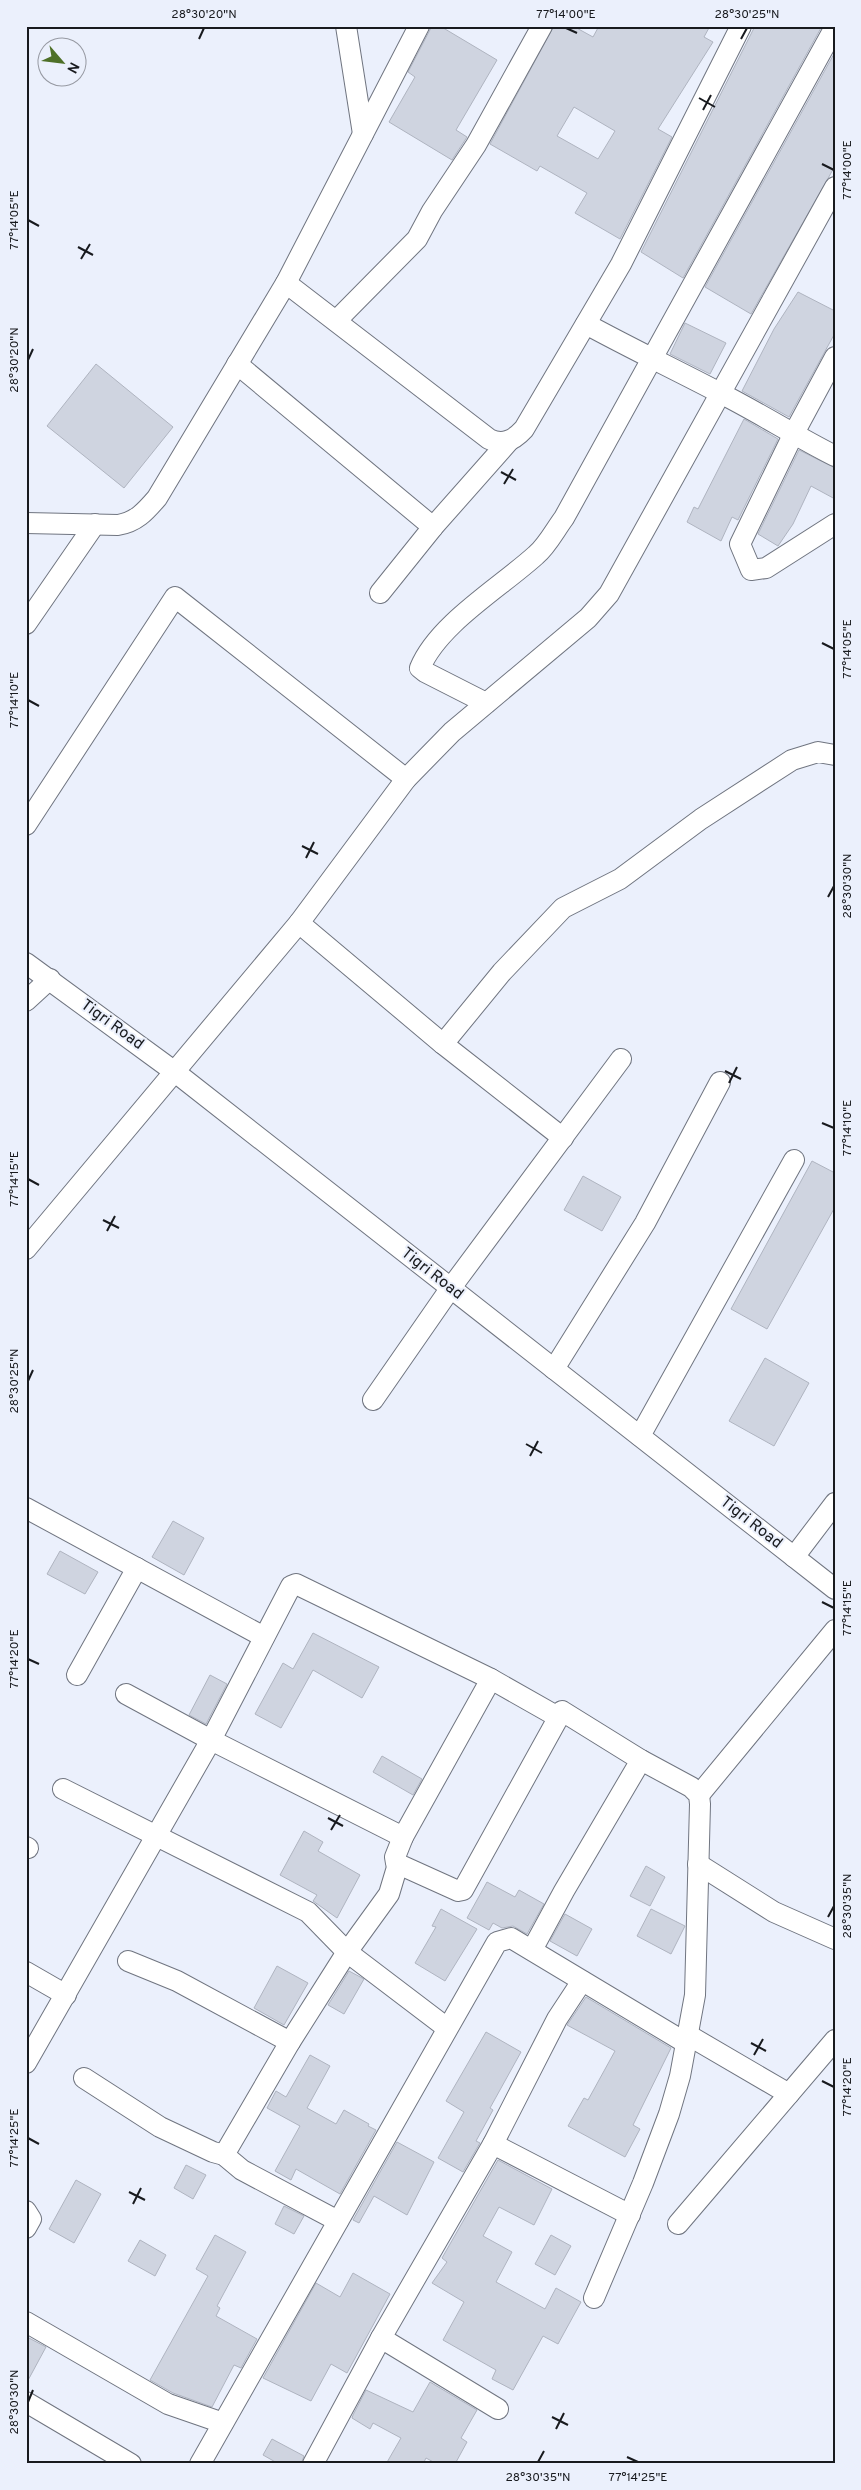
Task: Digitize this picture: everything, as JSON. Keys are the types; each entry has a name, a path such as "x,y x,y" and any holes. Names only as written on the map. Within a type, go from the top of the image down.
{"street":[{"path":"346,26 363,134"},
{"path":"26,523 130,523 147,510 166,484 286,283 419,26"},
{"path":"336,321 417,239 432,211 476,145 542,26"},
{"path":"286,283 489,439 495,442 516,439 524,429 622,264 740,26"},
{"path":"486,703 424,672 420,668 424,659 453,623 538,554 564,518 835,27"},
{"path":"26,1249 300,923 406,779 452,732 588,618 609,594 720,393 828,216 835,187"},
{"path":"586,324 720,393 793,435 835,456"},
{"path":"835,357 793,435 740,544 751,570 766,568 835,524"},
{"path":"237,364 433,527"},
{"path":"380,594 433,527 509,441"},
{"path":"26,624 95,524"},
{"path":"26,825 175,597 406,779"},
{"path":"443,1044 502,972 563,908 620,879 701,819 792,760 818,752 835,755"},
{"path":"300,923 443,1044 563,1138"},
{"name":"Tigri Road","path":"26,963 175,1072 835,1589"},
{"path":"26,1001 50,979"},
{"path":"373,1400 450,1289 621,1059"},
{"path":"554,1369 645,1223 720,1082"},
{"path":"640,1436 794,1160"},
{"path":"794,1556 835,1503"},
{"path":"26,1508 264,1637"},
{"path":"77,1675 137,1568"},
{"path":"26,2064 210,1740 291,1586 296,1584 491,1679 558,1717"},
{"path":"594,2298 630,2215 669,2114 687,2039 695,1995 699,1795 835,1630"},
{"path":"491,1679 403,1837 394,1859 398,1864 458,1891 463,1890 562,1711 641,1760 691,1787 699,1795"},
{"path":"126,1694 210,1740 403,1837"},
{"path":"532,1950 564,1891 641,1760"},
{"path":"63,1789 308,1912 347,1952 446,2028"},
{"path":"224,2155 290,2042 347,1952 389,1894 398,1864"},
{"path":"698,1864 774,1912 835,1939"},
{"path":"200,2464 446,2028 497,1942 511,1938 582,1981 789,2094"},
{"path":"128,1961 177,1981 290,2042"},
{"path":"26,1972 66,1995"},
{"path":"314,2464 380,2338 493,2144 557,2019 582,1981"},
{"path":"678,2224 835,2040"},
{"path":"84,2078 160,2127 213,2152 224,2155 242,2170 338,2221"},
{"path":"493,2144 630,2215"},
{"path":"26,2211 31,2219 26,2228"},
{"path":"26,2322 168,2404 223,2423"},
{"path":"380,2338 498,2409"},
{"path":"26,2402 131,2464"}],"building":[{"path":"432,26 440,26 497,60 456,130 467,137 452,160 389,122 415,77 408,72"},
{"path":"554,26 573,26 593,37 599,26 710,26 704,37 713,42 658,129 672,137 620,239 575,213 587,193 540,166 537,171 490,144","holes":["574,107 615,131 598,159 557,136"]},
{"path":"755,26 822,26 683,278 641,252"},
{"path":"835,52 835,166 751,314 705,287"},
{"path":"798,292 835,311 835,333 789,417 742,391 774,329"},
{"path":"685,323 726,343 710,374 670,354"},
{"path":"96,364 173,427 124,488 47,426"},
{"path":"744,419 778,439 738,520 732,517 721,541 687,522 694,507 698,509"},
{"path":"799,450 835,468 835,499 811,486 793,524 778,546 758,534"},
{"path":"812,1161 835,1173 835,1207 767,1329 731,1309"},
{"path":"583,1176 621,1197 602,1231 564,1210"},
{"path":"765,1358 809,1383 774,1446 729,1421"},
{"path":"173,1521 204,1538 184,1575 152,1557"},
{"path":"60,1551 98,1572 85,1594 47,1574"},
{"path":"313,1633 379,1667 362,1698 313,1670 281,1728 255,1714 283,1663 293,1669"},
{"path":"210,1675 227,1684 206,1724 189,1715"},
{"path":"382,1756 422,1779 413,1795 373,1772"},
{"path":"304,1831 323,1842 318,1851 360,1875 337,1918 313,1901 317,1895 280,1875"},
{"path":"646,1866 665,1877 650,1906 630,1896"},
{"path":"487,1882 515,1897 519,1890 544,1904 527,1934 513,1926 502,1928 493,1923 489,1930 467,1918"},
{"path":"441,1909 477,1929 445,1981 415,1963 436,1927 432,1926"},
{"path":"651,1909 685,1926 671,1954 637,1936"},
{"path":"565,1914 592,1929 577,1956 550,1941"},
{"path":"277,1966 308,1983 284,2025 254,2008"},
{"path":"349,1971 364,1979 344,2014 328,2005"},
{"path":"586,1997 671,2048 633,2125 640,2129 625,2157 568,2126 584,2098 588,2100 615,2051 567,2025"},
{"path":"486,2032 521,2052 490,2108 493,2110 476,2141 480,2143 463,2172 438,2158 464,2112 446,2101"},
{"path":"310,2055 330,2066 307,2108 336,2124 344,2110 376,2130 340,2194 296,2169 291,2180 275,2171 300,2126 267,2108 276,2091 286,2097"},
{"path":"397,2142 434,2162 407,2215 374,2196 359,2223 353,2220"},
{"path":"498,2160 552,2189 534,2225 499,2207 483,2236 512,2252 496,2282 545,2309 556,2288 581,2302 558,2344 543,2336 513,2390 492,2379 496,2370 443,2340 464,2302 432,2283 447,2262 442,2258"},
{"path":"186,2165 206,2175 193,2199 174,2188"},
{"path":"76,2180 101,2194 74,2243 49,2229"},
{"path":"284,2206 304,2216 294,2234 275,2224"},
{"path":"215,2235 246,2252 217,2306 220,2308 216,2316 257,2339 241,2368 234,2365 212,2407 173,2393 150,2380 208,2276 196,2269"},
{"path":"551,2235 571,2246 555,2275 535,2264"},
{"path":"140,2240 166,2255 155,2276 128,2261"},
{"path":"353,2273 390,2294 347,2373 331,2364 311,2401 263,2378 316,2283 340,2297"},
{"path":"29,2338 46,2347 26,2384 26,2343"},
{"path":"430,2382 477,2410 461,2438 467,2442 455,2464 437,2464 426,2458 423,2464 386,2464 401,2438 373,2423 370,2429 352,2418 366,2390 413,2412"},
{"path":"272,2439 304,2456 301,2464 279,2464 263,2455"}]}
